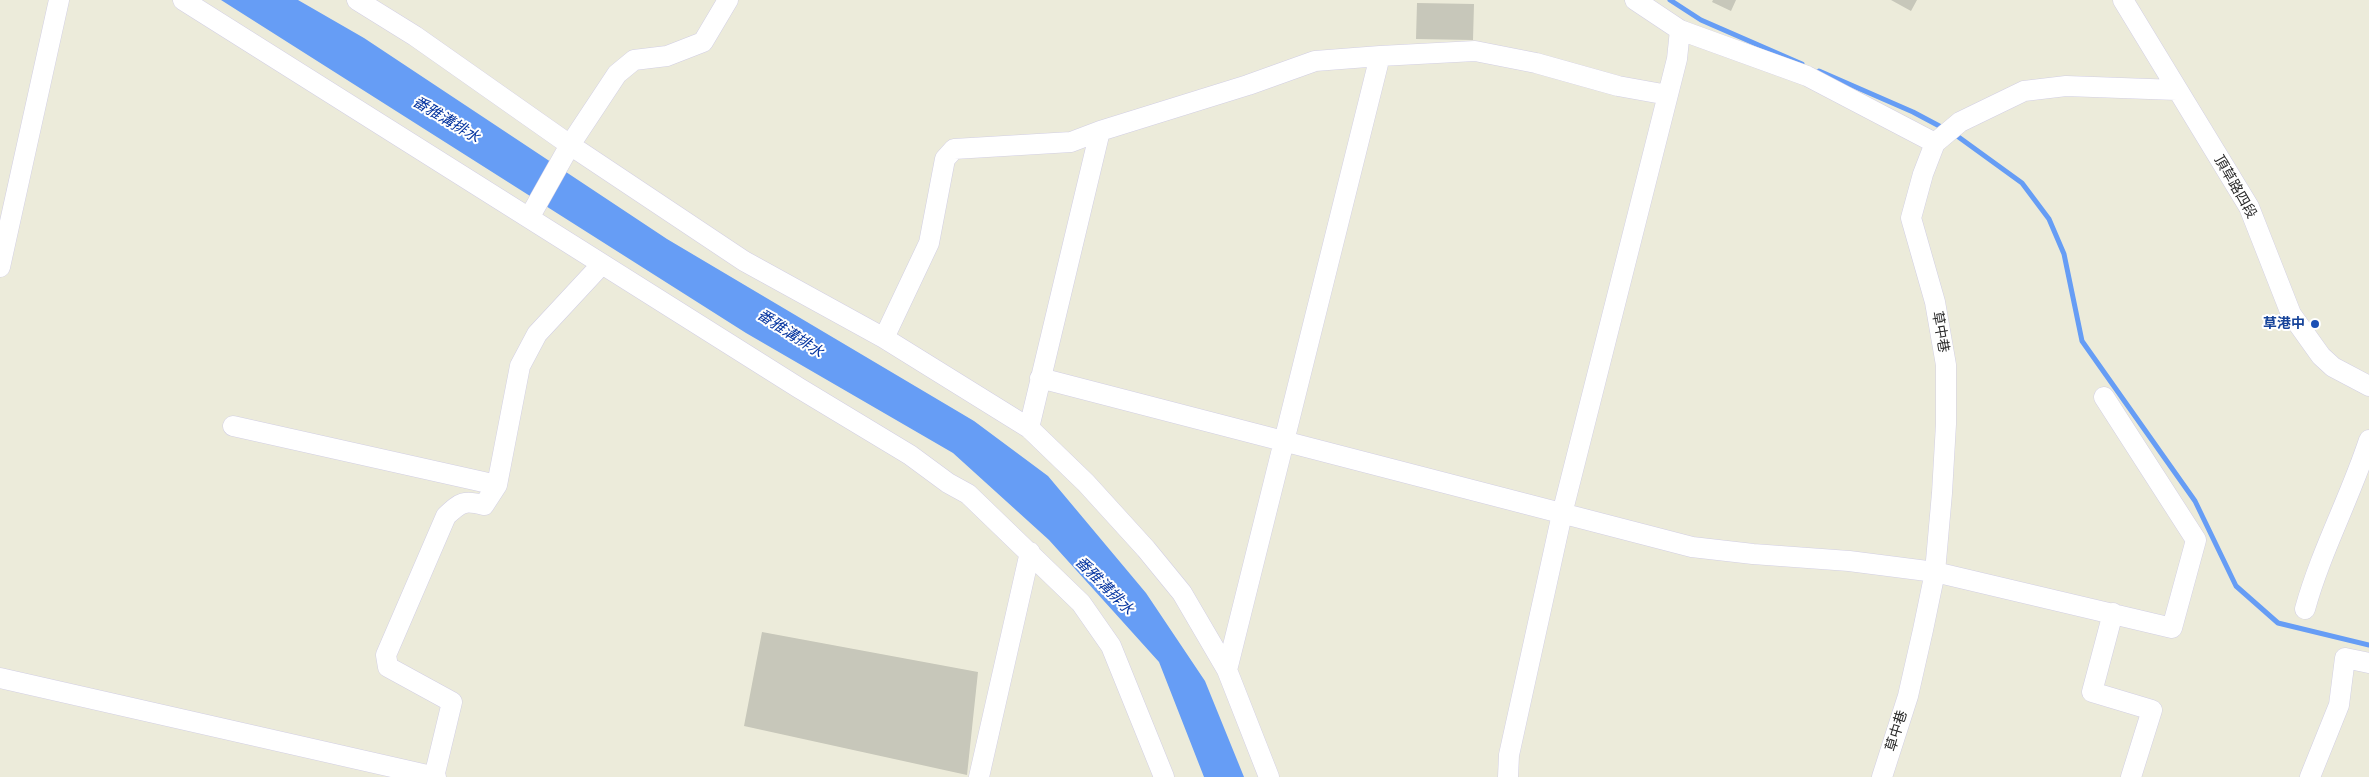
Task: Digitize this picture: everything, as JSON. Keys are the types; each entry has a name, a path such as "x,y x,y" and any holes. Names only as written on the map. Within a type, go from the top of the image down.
{"street":[{"path":"0,267 59,0"},
{"path":"183,0 910,455 948,483 968,494 1082,603 1111,646 1164,777"},
{"path":"357,0 415,36 570,145 744,261 884,338 1028,428 1086,483 1146,549 1182,593 1227,670 1269,777"},
{"path":"529,218 570,145 617,74 634,60 667,56 703,42 728,0"},
{"path":"1635,0 1680,30 1807,76 1939,140"},
{"name":"頂草路四段","path":"2123,0 2249,207 2291,314 2321,356 2333,367 2369,386"},
{"path":"1508,777 1509,755 1562,514 1677,59 1680,30"},
{"path":"884,338 929,243 945,159 954,149 1071,142 1316,61 1380,56 1475,51 1536,63 1618,86 1668,95"},
{"path":"1227,670 1380,56"},
{"name":"草中巷","path":"1882,777 1908,696 1935,572 1945,444 1946,364 1935,302 1911,218 1922,174 1939,140 1960,122 2024,91 2066,86 2177,90"},
{"path":"1028,428 1100,131"},
{"path":"0,678 435,777 452,702 388,667 386,655 446,516 459,504 469,502 484,505 497,485 520,366 528,347 537,334 602,264"},
{"path":"1040,378 1692,547 1752,554 1849,561 1935,572 2172,628 2196,540 2104,397"},
{"path":"233,426 497,485"},
{"path":"2305,609 2314,577 2354,484 2369,440"},
{"path":"979,777 1030,552"},
{"path":"2113,613 2092,692 2152,710 2131,777"},
{"path":"2310,777 2339,705 2345,658 2369,663"}],"water":[{"name":"番雅溝排水","path":"221,0 298,0 364,38 667,239 974,421 1048,476 1146,593 1205,681 1244,777 1204,777 1159,662 1049,540 953,453 746,333"}],"building":[{"path":"1713,0 1736,0 1731,11 1712,2"},
{"path":"1891,0 1917,0 1911,11"},
{"path":"1417,3 1474,4 1473,40 1416,39"},
{"path":"762,632 978,672 967,775 744,726"}],"waterway":[{"path":"1670,0 1701,20 1802,64"},
{"path":"1819,71 1913,112 1945,129"},
{"path":"1953,133 2022,183 2049,219 2064,254 2082,341 2195,501 2236,586 2278,623 2369,645"}],"place":[{"name":"草港中","path":"2315,324"}]}
